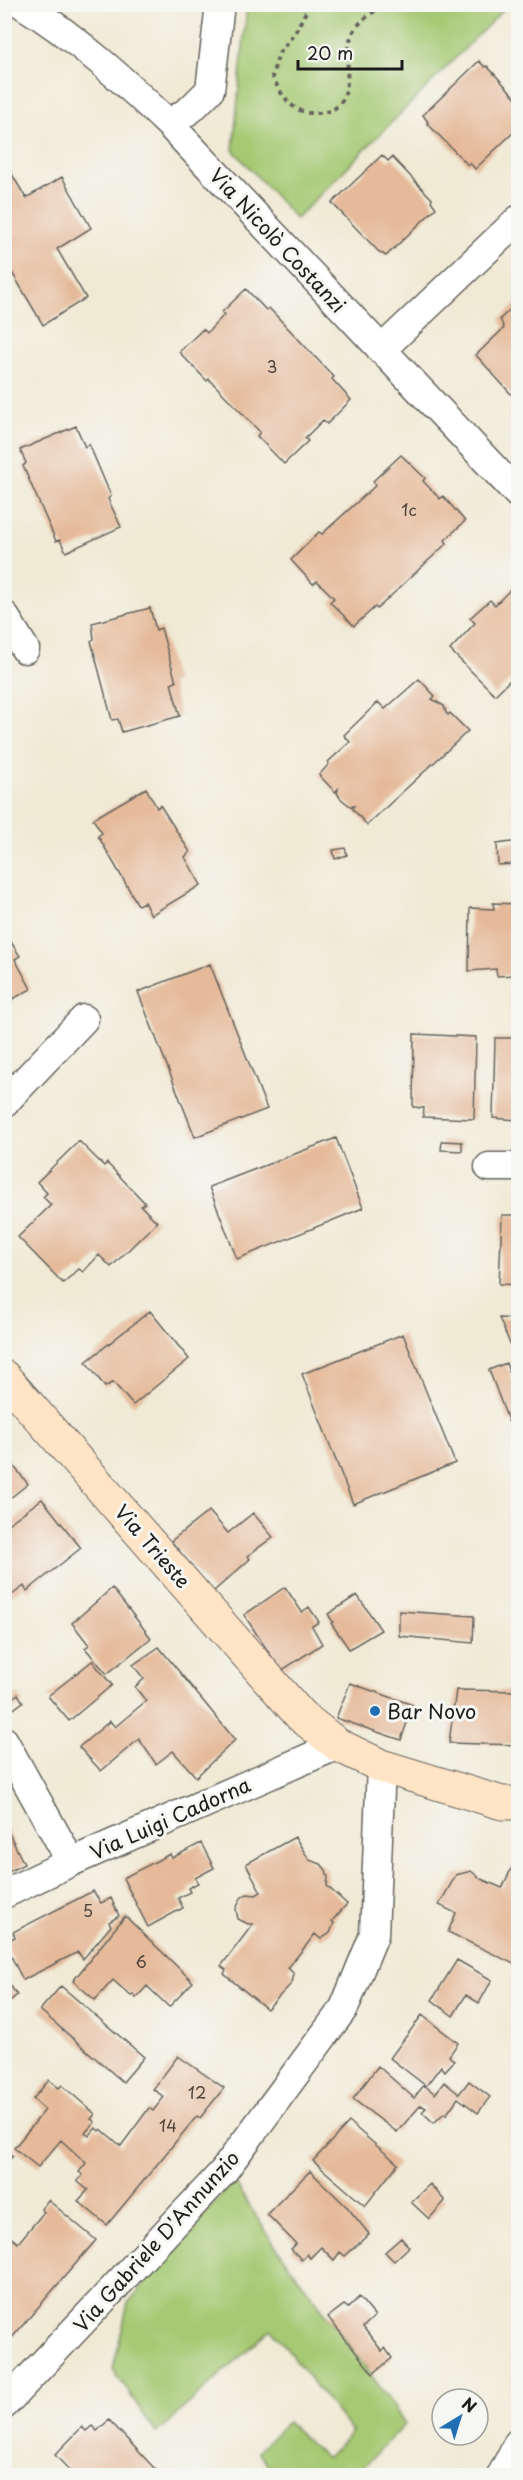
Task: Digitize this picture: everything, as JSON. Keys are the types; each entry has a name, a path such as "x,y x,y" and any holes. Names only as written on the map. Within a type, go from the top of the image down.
{"street":[{"name":"Via Nicolò Costanzi","path":"22,4 56,25 114,71 169,124 519,494"},
{"path":"169,124 191,109 210,90 220,4"},
{"path":"381,350 519,220"},
{"path":"4,615 25,649"},
{"path":"4,1103 84,1019"},
{"path":"489,1167 519,1167"},
{"name":"Via Trieste","path":"4,1377 301,1716 338,1745 381,1766 501,1803 519,1803"},
{"path":"4,1741 71,1862"},
{"name":"Via Luigi Cadorna","path":"4,1894 71,1862 338,1745"},
{"name":"Via Gabriele D'Annunzio","path":"4,2405 223,2172 344,2008 374,1935 381,1766"},
{"path":"501,2475 519,2443"}],"path":[{"path":"289,4 310,5 294,34 279,53 272,76 285,100 304,112 321,113 338,105 349,84 347,60 351,36 365,16 386,4"}],"green space":[{"path":"247,4 508,5 296,219 233,150"},
{"path":"234,2180 295,2273 405,2424 356,2475 274,2475 258,2451 287,2422 326,2458 352,2432 271,2329 156,2433 113,2369 128,2303"}],"building":[{"path":"479,61 485,67 487,66 518,100 518,128 475,169 470,163 468,165 427,123 423,115"},
{"path":"382,155 388,161 392,157 432,199 436,208 386,256 378,251 332,203"},
{"path":"4,161 26,198 62,177 91,228 57,249 86,298 43,325 4,259"},
{"path":"246,289 266,310 269,308 334,377 332,379 351,400 327,424 323,420 305,438 308,441 284,464 257,436 260,432 209,379 207,381 179,352 203,329 207,333 224,315 222,312"},
{"path":"518,302 518,402 476,355 504,328 500,319"},
{"path":"76,426 85,447 89,444 111,496 108,499 121,527 66,552 60,540 56,541 23,466 26,463 20,450"},
{"path":"401,455 425,478 423,481 440,499 443,496 465,521 445,540 447,543 377,609 375,607 354,626 330,602 334,598 317,581 313,584 291,560 319,532 322,534 376,485 373,481"},
{"path":"518,582 518,681 512,678 495,695 450,650 475,623 470,618 490,600 495,605"},
{"path":"150,608 156,630 161,628 176,682 171,683 180,716 122,732 118,719 112,720 91,641 94,639 92,623"},
{"path":"419,679 435,696 432,699 444,706 446,713 448,715 450,713 468,731 367,825 352,808 354,806 350,806 340,798 337,793 338,789 335,792 319,775 329,764 328,762 350,742 344,735 378,702 385,709"},
{"path":"146,788 157,808 160,805 190,852 185,857 201,885 151,915 144,902 138,905 98,836 102,833 93,819"},
{"path":"518,841 518,864 498,865 497,844"},
{"path":"345,848 347,855 335,859 333,850"},
{"path":"493,903 518,904 518,975 497,976 496,969 469,971 470,908 494,909"},
{"path":"4,931 20,956 15,959 31,989 4,1004"},
{"path":"210,964 267,1109 195,1137 138,992"},
{"path":"414,1034 476,1037 474,1119 423,1117 424,1108 413,1107"},
{"path":"495,1038 518,1038 518,1120 493,1118"},
{"path":"336,1138 363,1208 237,1259 209,1187"},
{"path":"79,1141 104,1166 107,1163 145,1203 141,1206 157,1222 111,1267 99,1255 83,1272 79,1269 63,1283 18,1237 51,1205 43,1197 47,1193 37,1182"},
{"path":"442,1141 462,1142 462,1151 441,1150"},
{"path":"502,1215 518,1215 518,1285 499,1284"},
{"path":"150,1311 189,1359 133,1405 113,1382 105,1387 86,1362"},
{"path":"499,1318 518,1319 518,1346 511,1346"},
{"path":"403,1334 455,1463 353,1504 302,1374"},
{"path":"506,1363 518,1397 518,1419 509,1423 489,1370"},
{"path":"4,1454 28,1484 4,1503"},
{"path":"42,1499 81,1548 27,1591 24,1586 4,1601 4,1527"},
{"path":"209,1511 228,1533 253,1513 273,1537 247,1556 250,1559 213,1592 171,1541"},
{"path":"285,1587 302,1612 309,1607 319,1622 312,1626 322,1644 281,1671 244,1615"},
{"path":"112,1588 151,1638 107,1674 85,1648 89,1645 72,1623"},
{"path":"357,1595 381,1630 349,1649 331,1623 333,1622 328,1614"},
{"path":"517,1603 518,1628 515,1628"},
{"path":"399,1611 474,1616 473,1643 399,1636"},
{"path":"159,1647 235,1740 196,1777 173,1751 156,1764 139,1739 101,1771 79,1747 110,1721 115,1727 146,1701 135,1687 144,1679 133,1665"},
{"path":"92,1661 112,1685 69,1721 48,1696"},
{"name":"Bar Novo","path":"350,1683 413,1705 401,1740 336,1718"},
{"path":"456,1690 518,1691 518,1745 449,1743"},
{"path":"18,1694 23,1702 8,1713 4,1704"},
{"path":"4,1823 24,1864 4,1874"},
{"path":"295,1837 309,1860 321,1864 326,1870 327,1886 347,1904 332,1921 334,1923 330,1933 321,1939 315,1934 288,1968 294,1974 292,1983 267,2009 224,1974 226,1970 221,1966 253,1924 238,1919 236,1909 241,1898 247,1894 256,1895 261,1892 246,1864"},
{"path":"201,1843 214,1868 195,1878 198,1883 188,1888 190,1892 178,1898 183,1908 148,1927 123,1878 170,1854 172,1858"},
{"path":"518,1855 518,1966 448,1932 456,1913 439,1905 456,1875 471,1871 481,1879 502,1888"},
{"path":"93,1891 101,1903 111,1898 119,1916 109,1922 111,1926 83,1959 78,1952 23,1980 4,1942 15,1937 13,1932"},
{"path":"125,1916 193,1982 169,2007 147,1986 136,1998 113,1980 95,2000 73,1981"},
{"path":"457,1960 492,1980 479,2003 466,1995 453,2016 432,2000"},
{"path":"5,1978 17,1995 5,2005"},
{"path":"61,1986 144,2057 123,2082 40,2010"},
{"path":"422,2015 458,2043 449,2056 454,2061 445,2071 441,2066 426,2086 390,2058"},
{"path":"178,2056 224,2088 200,2118 197,2116 107,2225 78,2201 88,2190 77,2181 83,2175 79,2172 86,2163 61,2140 38,2167 14,2148 45,2110 33,2099 49,2080 59,2088 62,2085 95,2114 91,2119 95,2122 85,2133 89,2136 96,2128 99,2131 101,2129 121,2146 149,2108 153,2111 164,2097 153,2089"},
{"path":"378,2066 414,2098 424,2085 435,2094 444,2082 459,2094 469,2081 490,2097 478,2113 458,2098 446,2115 444,2113 434,2123 422,2112 426,2108 421,2105 397,2132 353,2099"},
{"path":"349,2122 398,2164 365,2206 313,2161"},
{"path":"4,2148 13,2156 4,2165"},
{"path":"310,2171 348,2208 369,2234 345,2256 340,2252 334,2260 321,2247 310,2258 307,2254 302,2260 291,2249 296,2244 267,2214"},
{"path":"430,2184 445,2201 429,2219 411,2202"},
{"path":"48,2200 96,2240 4,2347 4,2232 18,2243 44,2212 41,2209"},
{"path":"401,2238 409,2247 394,2261 385,2252"},
{"path":"359,2297 375,2316 363,2327 382,2351 385,2348 392,2358 373,2374 328,2317 344,2305 348,2308"},
{"path":"109,2420 156,2470 151,2476 133,2476 131,2473 129,2476 75,2476 55,2455 82,2427 86,2431 92,2426 97,2431"}],"place":[{"name":"Bar Novo","path":"375,1711"}]}
